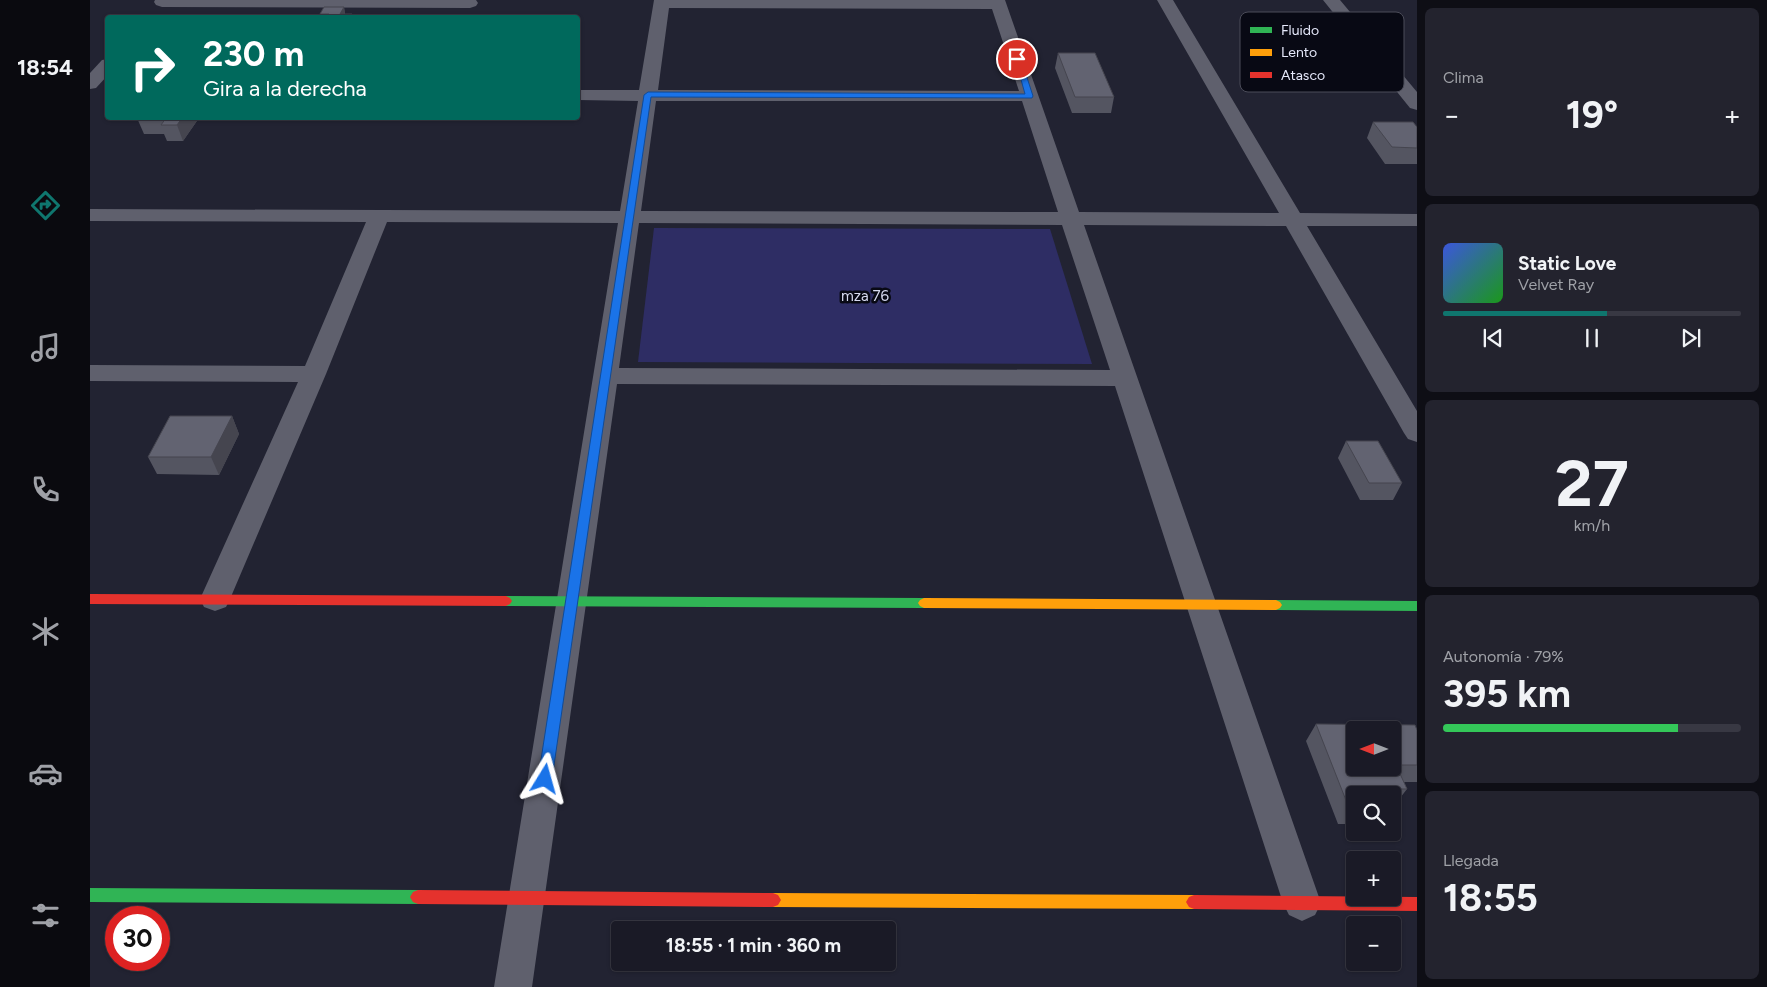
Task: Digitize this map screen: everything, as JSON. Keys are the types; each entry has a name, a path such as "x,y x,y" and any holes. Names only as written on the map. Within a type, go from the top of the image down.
{"street":[{"path":"1165,0 1417,433"},
{"path":"1331,0 1341,12"},
{"path":"514,987 661,2 998,2 1302,903"},
{"path":"160,5 468,7"},
{"path":"90,84 105,67"},
{"path":"1404,88 1417,104"},
{"path":"90,93 105,93"},
{"path":"580,94 1030,96"},
{"path":"90,215 1417,220"},
{"path":"216,599 314,374 379,216"},
{"path":"90,373 314,374"},
{"path":"605,376 1125,378"},
{"path":"90,599 1417,606"},
{"path":"90,895 1417,904"}],"green space":[{"name":"mza 76","path":"654,228 1050,229 1092,364 638,362"}],"building":[{"path":"324,7 344,7 340,14 352,14 328,15 320,14"},
{"path":"1058,53 1095,53 1114,97 1075,97"},
{"path":"165,120 181,120 177,125 161,125"},
{"path":"1373,122 1413,122 1417,127 1417,148 1392,147"},
{"path":"170,416 232,416 211,457 148,457"},
{"path":"1346,441 1378,441 1402,483 1369,483"},
{"path":"1316,724 1346,724 1346,776 1401,776 1407,789 1401,789 1401,786 1346,786 1346,800"},
{"path":"1401,725 1415,725 1417,730 1417,765 1401,765"}],"traffic: fast":[{"path":"506,601 924,603"},
{"path":"1276,605 1417,606"},
{"path":"90,895 418,897"}],"traffic: slow":[{"path":"924,603 1276,605"},
{"path":"773,900 1194,902"}],"traffic: jam":[{"path":"90,599 506,601"},
{"path":"418,897 773,900"},
{"path":"1194,902 1417,904"}],"route":[{"path":"545,779 648,95 1030,96 1017,59"}]}
